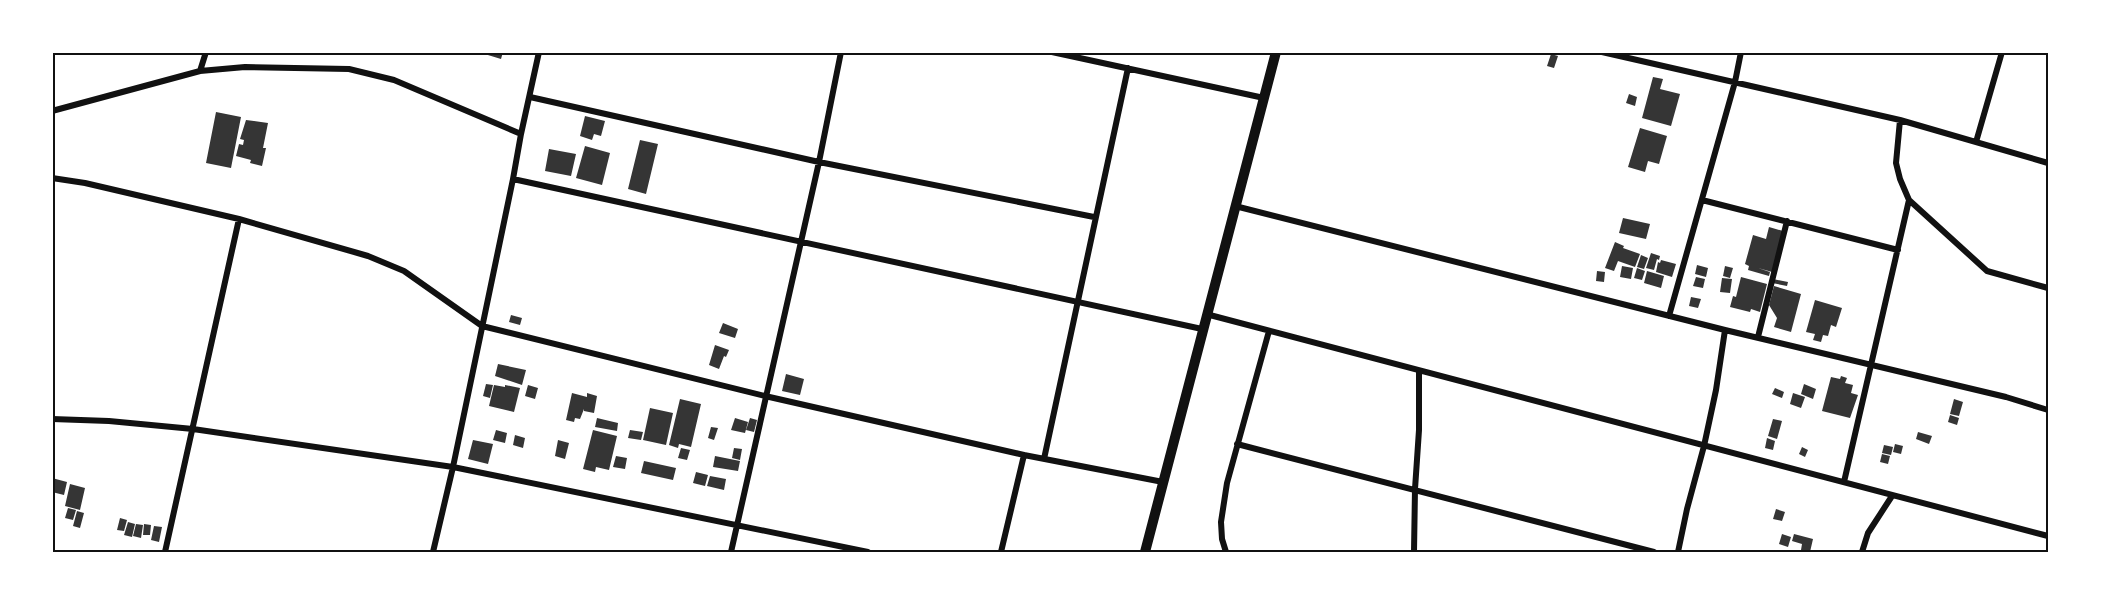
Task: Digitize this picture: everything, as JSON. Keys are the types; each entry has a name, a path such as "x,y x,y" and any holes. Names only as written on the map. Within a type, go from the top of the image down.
{"street":[{"path":"200,71 206,52"},
{"path":"433,552 453,467 513,179 520,134 539,52"},
{"path":"731,552 819,162 841,52"},
{"path":"1052,52 1264,98"},
{"path":"1145,552 1276,52"},
{"path":"1602,52 1900,120 2049,163"},
{"path":"1669,316 1735,82 1741,52"},
{"path":"1976,142 2002,52"},
{"path":"52,111 200,71 245,67 350,69 394,80 520,134"},
{"path":"1044,459 1094,217 1128,68"},
{"path":"530,97 819,162 1094,217"},
{"path":"1900,120 1896,163 1909,200 1987,271 2049,288"},
{"path":"52,178 85,183 239,219 345,248 404,271 482,326 765,396 1044,459 1163,482"},
{"path":"513,179 1202,329"},
{"path":"1702,200 1898,250"},
{"path":"1844,482 1909,200"},
{"path":"1235,206 1725,330 2006,397 2049,410"},
{"path":"165,552 239,219"},
{"path":"1758,337 1788,221"},
{"path":"1206,314 2049,536"},
{"path":"1678,552 1718,381 1725,330"},
{"path":"1226,552 1222,539 1221,522 1227,483 1269,331"},
{"path":"1414,552 1419,371"},
{"path":"52,419 109,421 194,429 453,467 868,552"},
{"path":"1237,444 1654,552"},
{"path":"1001,552 1024,454"},
{"path":"1862,552 1868,533 1892,496"}],"building":[{"path":"478,52 503,52 501,59"},
{"path":"1551,54 1558,56 1554,68 1547,66"},
{"path":"1653,77 1663,79 1660,89 1680,94 1671,126 1642,118"},
{"path":"1629,94 1637,97 1635,106 1626,103"},
{"path":"216,112 241,117 231,168 206,163"},
{"path":"585,116 605,121 601,136 594,134 592,140 580,136"},
{"path":"246,120 268,123 262,166 236,156 239,144 243,145 244,140 240,139"},
{"path":"1640,128 1667,136 1659,164 1648,161 1645,172 1628,167"},
{"path":"640,140 658,144 646,194 628,189"},
{"path":"585,146 610,153 602,185 576,178"},
{"path":"549,149 576,154 571,176 545,171"},
{"path":"1623,218 1650,224 1646,239 1619,233"},
{"path":"1769,227 1783,231 1772,272 1758,268 1770,272 1769,276 1748,270 1749,266 1745,264 1753,235 1766,239"},
{"path":"1615,242 1624,246 1623,248 1640,254 1635,267 1618,261 1614,271 1605,268"},
{"path":"1651,253 1660,256 1654,270 1646,268"},
{"path":"1641,255 1648,258 1644,269 1637,267"},
{"path":"1661,260 1676,264 1672,277 1656,272 1658,262 1660,263"},
{"path":"1697,265 1708,268 1706,277 1695,274"},
{"path":"1622,266 1633,268 1631,279 1620,277"},
{"path":"1725,266 1733,268 1730,278 1723,276"},
{"path":"1637,268 1645,271 1642,280 1634,278"},
{"path":"1597,271 1605,272 1604,282 1596,281"},
{"path":"1647,271 1664,276 1661,288 1644,283"},
{"path":"1696,277 1705,279 1703,288 1693,286"},
{"path":"1741,277 1767,284 1760,312 1730,307 1733,296 1736,297"},
{"path":"1722,278 1732,279 1730,293 1720,292"},
{"path":"1773,279 1788,282 1787,286 1772,283"},
{"path":"1774,286 1801,294 1791,332 1774,327 1777,318 1769,305"},
{"path":"1691,297 1701,299 1698,308 1689,306"},
{"path":"1815,300 1842,308 1836,327 1831,325 1828,336 1823,335 1821,342 1813,340 1815,334 1806,332"},
{"path":"511,315 522,318 520,325 509,322"},
{"path":"723,323 738,329 735,338 719,333"},
{"path":"715,345 729,350 719,369 709,365"},
{"path":"498,364 526,370 522,385 495,376"},
{"path":"786,374 804,379 800,395 782,391"},
{"path":"1841,376 1847,378 1845,383 1853,385 1851,393 1858,395 1850,418 1822,411 1831,377 1840,379"},
{"path":"486,384 493,385 490,398 483,396"},
{"path":"1804,384 1816,389 1813,399 1801,394"},
{"path":"494,385 520,388 514,412 489,406"},
{"path":"528,385 538,388 535,399 525,396"},
{"path":"1775,388 1784,392 1782,398 1772,394"},
{"path":"572,393 587,397 587,393 597,396 594,413 584,411 584,409 580,419 575,418 574,422 566,420"},
{"path":"1793,393 1805,397 1801,408 1790,404"},
{"path":"680,399 701,404 691,447 679,444 678,448 669,445"},
{"path":"1954,399 1963,402 1959,416 1950,414"},
{"path":"650,408 673,413 666,445 643,440"},
{"path":"1950,415 1959,418 1957,425 1948,422"},
{"path":"597,418 618,423 617,431 595,427"},
{"path":"735,418 748,422 745,433 731,430"},
{"path":"750,418 757,420 754,432 746,430"},
{"path":"1773,419 1782,421 1777,439 1768,436"},
{"path":"711,427 718,428 714,440 708,438"},
{"path":"496,430 507,433 505,443 493,440"},
{"path":"593,430 617,436 609,470 596,467 595,472 583,469"},
{"path":"630,430 643,432 641,440 628,438"},
{"path":"1918,432 1932,436 1929,444 1916,439"},
{"path":"515,435 525,438 523,448 513,445"},
{"path":"1767,438 1775,441 1773,450 1765,448"},
{"path":"473,440 493,444 488,464 468,459"},
{"path":"558,440 569,443 565,459 555,456"},
{"path":"1895,444 1903,446 1901,454 1893,452"},
{"path":"1884,445 1893,447 1891,455 1882,453"},
{"path":"1802,447 1808,450 1805,457 1799,454"},
{"path":"681,448 690,450 687,460 678,458"},
{"path":"734,448 742,449 740,460 732,458"},
{"path":"1882,454 1890,456 1888,464 1880,462"},
{"path":"616,456 627,458 625,469 613,467"},
{"path":"715,456 740,461 738,471 713,467"},
{"path":"644,461 676,468 673,480 641,473"},
{"path":"696,472 708,475 705,486 693,483"},
{"path":"710,476 726,479 724,490 707,486"},
{"path":"52,478 67,482 64,495 52,492"},
{"path":"70,484 85,488 80,510 65,506"},
{"path":"68,508 76,510 73,520 65,518"},
{"path":"1776,509 1785,512 1782,521 1773,519"},
{"path":"77,511 84,513 80,528 73,526"},
{"path":"120,518 127,520 124,531 117,530"},
{"path":"128,522 135,524 132,537 124,535"},
{"path":"136,524 143,525 141,538 133,536"},
{"path":"144,524 151,525 150,535 143,535"},
{"path":"154,526 162,527 159,542 151,540"},
{"path":"1782,534 1791,537 1788,547 1779,544"},
{"path":"1794,534 1813,539 1810,552 1801,550 1802,544 1792,541"}]}
